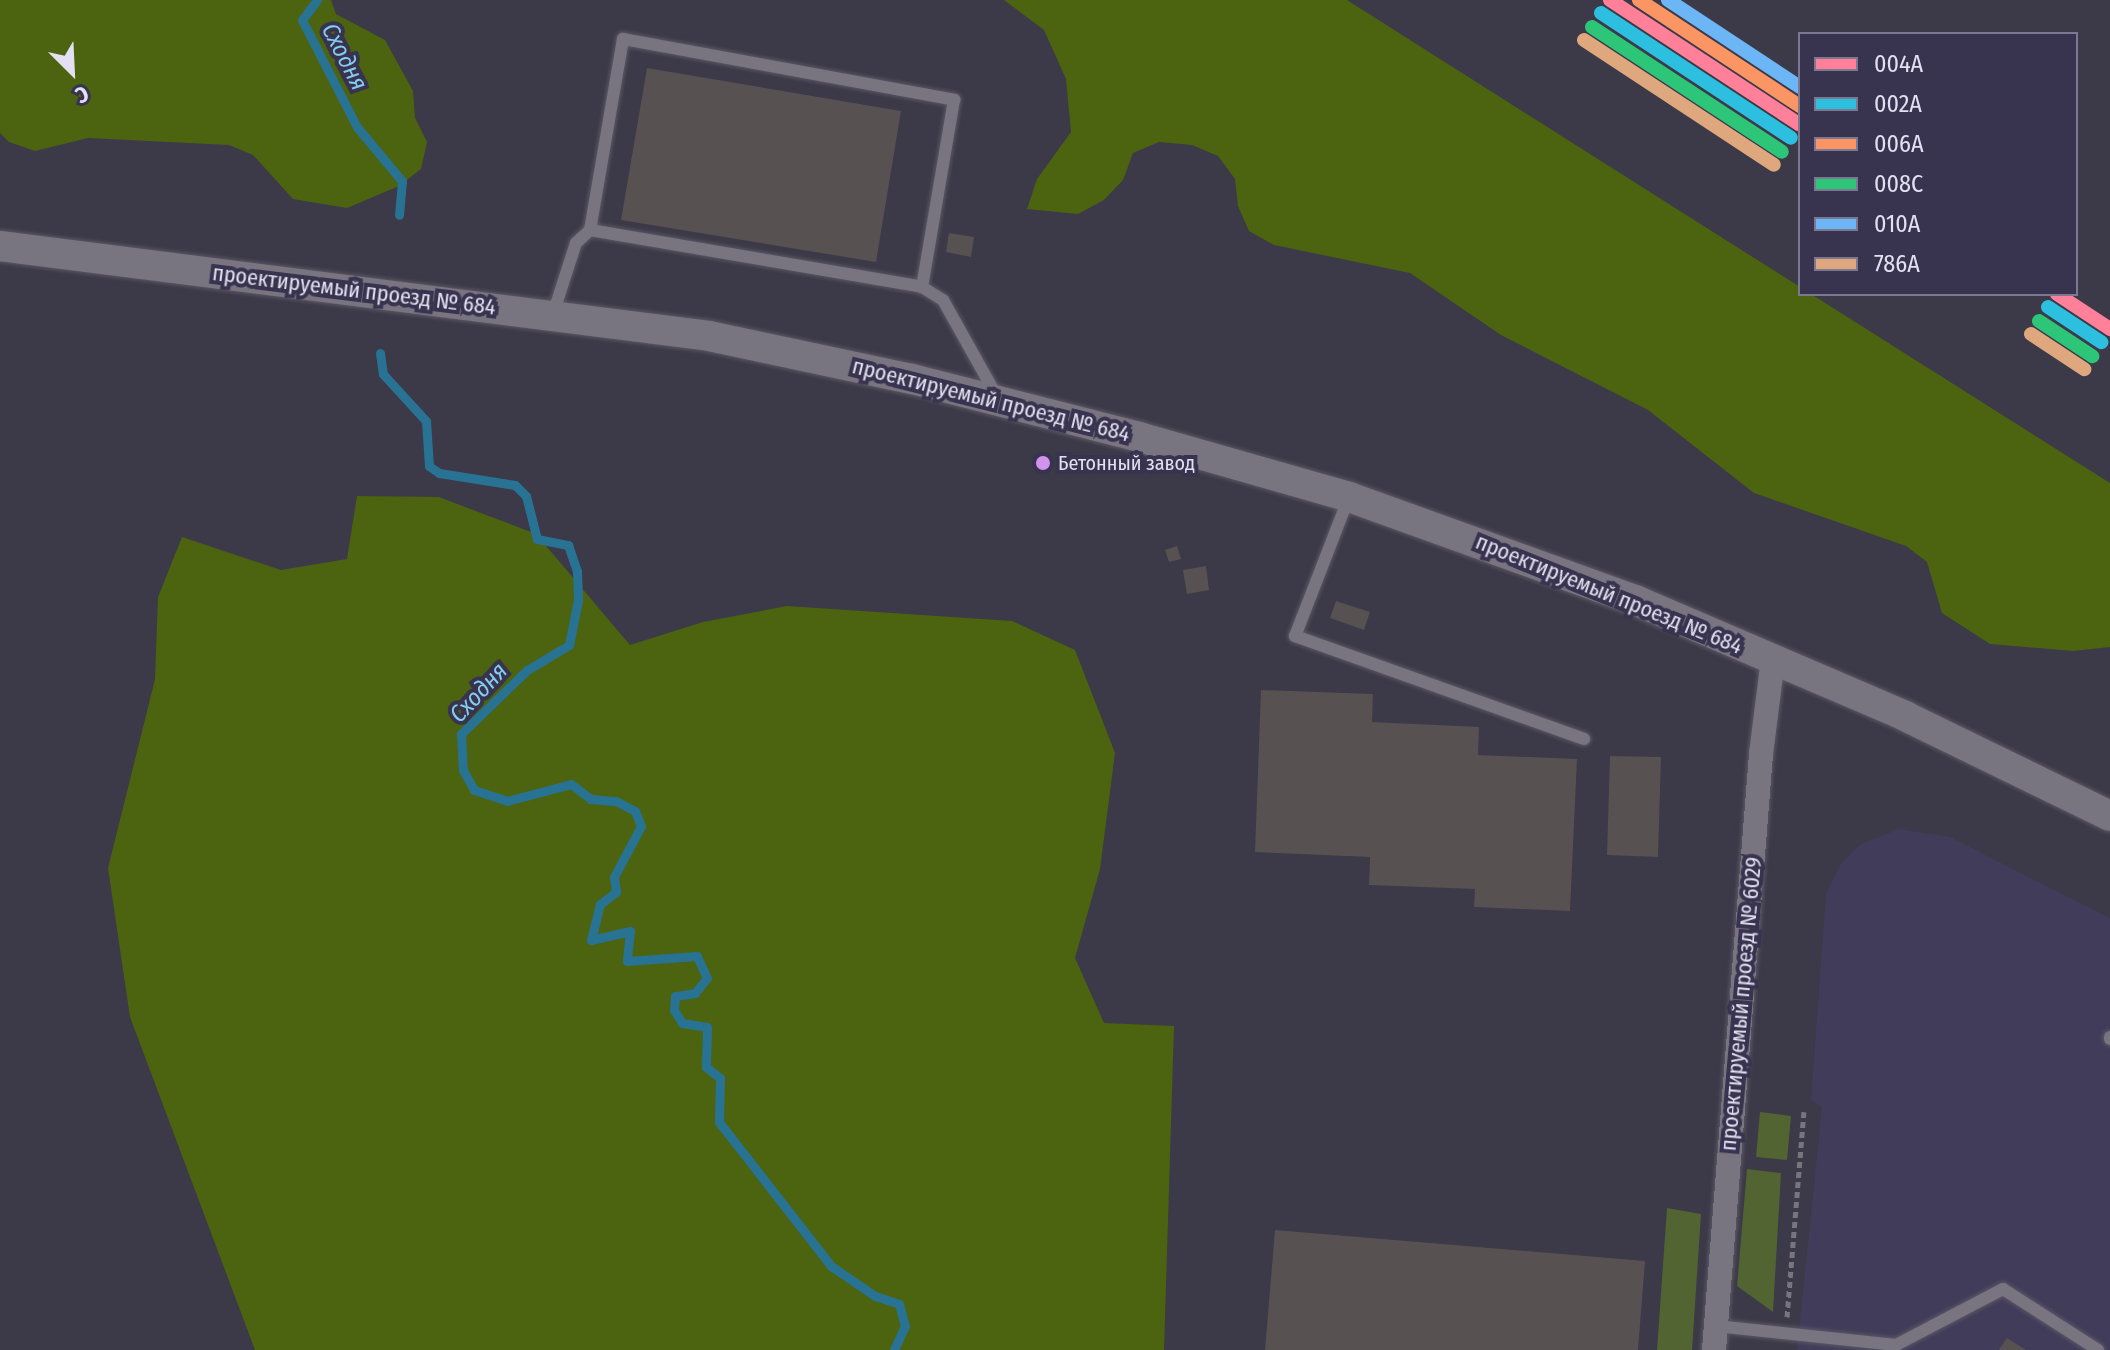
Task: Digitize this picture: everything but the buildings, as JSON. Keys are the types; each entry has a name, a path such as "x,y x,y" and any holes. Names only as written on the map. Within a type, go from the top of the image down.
{"street":[{"name":"проектируемый проезд № 684","path":"0,246 553,314 765,346 998,400 1349,497 1635,600 2010,765 2110,816"},
{"name":"проектируемый проезд № 6029","path":"1715,1338 1761,754 1773,659"}],"lane":[{"path":"553,314 576,243 590,230 623,39 954,100 922,287"},
{"path":"590,230 922,287 943,300 998,400"},
{"path":"1349,497 1295,636 1584,739"},
{"path":"1715,1338 1785,1334 1896,1348 2003,1289 2098,1350"}],"path":[{"path":"1785,1334 1804,1112"}],"shaded area":[{"path":"1899,829 1950,837 2110,918 2110,1350 1797,1350 1822,1107 1811,1100 1826,894 1841,864 1861,844"}],"green space":[{"path":"0,0 331,0 336,14 385,40 413,91 415,118 427,142 421,169 399,186 347,208 293,199 253,155 229,145 88,138 35,151 9,142 0,133"},
{"path":"1004,0 1347,0 1798,286 1798,296 1814,296 2110,483 2110,647 2073,651 1990,644 1942,613 1927,562 1906,546 1754,493 1648,410 1501,335 1410,273 1274,245 1249,231 1238,206 1235,179 1218,156 1192,145 1159,142 1133,153 1123,180 1104,200 1078,214 1027,209 1037,179 1071,132 1066,79 1044,30"},
{"path":"357,496 439,497 536,534 630,645 703,622 787,606 1012,621 1075,650 1115,753 1100,869 1075,958 1104,1023 1174,1026 1164,1350 255,1350 130,1017 108,868 155,679 158,597 182,537 281,570 347,559"},
{"path":"1760,1112 1791,1116 1787,1160 1756,1157"},
{"path":"1747,1169 1781,1173 1773,1312 1737,1286"},
{"path":"1667,1208 1701,1214 1692,1350 1657,1350"}],"waterway":[{"name":"Сходня","path":"317,0 302,20 357,127 402,181 399,215"},
{"name":"Сходня","path":"380,353 383,374 426,421 429,466 439,473 515,485 526,496 537,539 568,545 577,571 578,600 569,645 527,670 461,734 463,770 474,790 507,801 571,784 591,799 616,801 635,811 641,826 614,877 616,892 600,904 591,940 630,931 627,961 697,956 707,978 695,993 675,996 674,1010 682,1023 707,1027 706,1067 720,1078 719,1122 831,1266 875,1296 899,1304 905,1326 894,1350"}],"transit line":[{"name":"004А","path":"1610,0 1798,124"},
{"name":"006А","path":"1639,0 1798,105"},
{"name":"010А","path":"1668,0 1798,86"},
{"name":"002А","path":"1601,13 1791,138"},
{"name":"008С","path":"1592,27 1782,152"},
{"name":"786А","path":"1584,40 1774,165"},
{"name":"004А","path":"2060,296 2110,329"},
{"name":"002А","path":"2048,307 2101,342"},
{"name":"008С","path":"2039,321 2092,356"},
{"name":"786А","path":"2031,334 2084,369"}],"place":[{"name":"Бетонный завод","path":"1043,463"}]}
